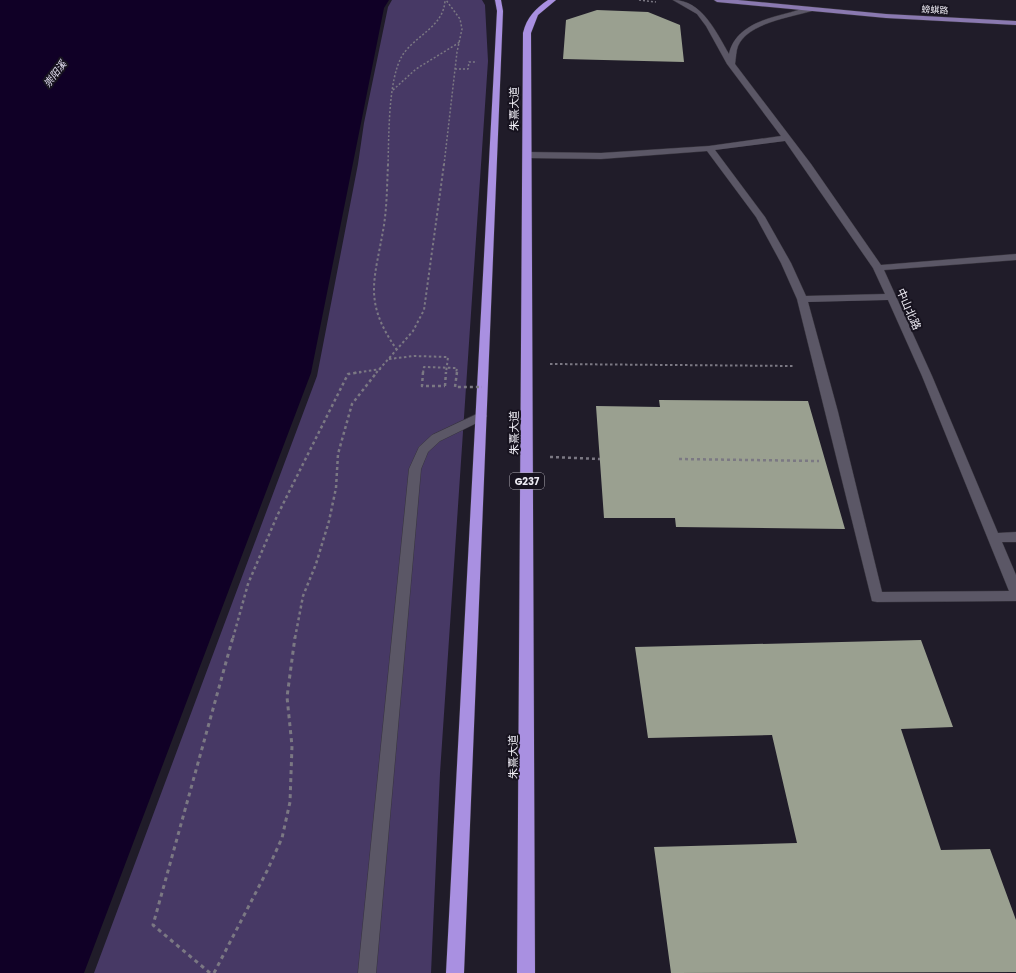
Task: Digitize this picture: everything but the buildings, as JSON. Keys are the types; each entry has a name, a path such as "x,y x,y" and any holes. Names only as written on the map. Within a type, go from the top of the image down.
{"highway":[{"name":"朱熹大道","path":"454,973 500,11 498,0"},
{"name":"朱熹大道","path":"526,973 527,33 530,19 538,10 553,0"}],"main road":[{"name":"螃蜞路","path":"717,0 810,10 1016,24"},
{"path":"745,0 903,14 1016,19"}],"street":[{"name":"中山北路","path":"676,0 699,13 706,21 723,47 731,64 787,138 878,268 927,376 1016,591"},
{"path":"731,64 736,44 747,32 775,18 810,10"},
{"path":"527,155 608,156 709,148 787,138"},
{"path":"709,148 760,217 786,263 802,299 877,597 1016,596"},
{"path":"878,268 1016,257"},
{"path":"802,299 891,297"},
{"path":"367,973 415,469 424,450 436,438 481,416"},
{"path":"994,538 1016,537"}],"path":[{"path":"214,973 267,871 282,838 290,802 292,753 287,697 293,646 303,596 316,564 329,521 336,488 338,454 352,404 367,383 382,369 413,331 424,310 439,210 455,69 463,34 462,22 445,0"},
{"path":"397,350 387,337 374,302 374,289 385,216 386,176 393,90 402,57 414,41 442,18 447,8 445,0"},
{"path":"393,90 403,78 414,69 461,42"},
{"path":"455,69 468,69"},
{"path":"389,360 414,356 448,357 445,386 422,386 424,367 457,368 455,387 482,387"},
{"path":"526,364 820,366"},
{"path":"210,973 153,925 248,584 277,516 348,374 382,369"},
{"path":"527,457 600,459"},
{"path":"679,459 844,461"}],"shaded area":[{"path":"392,0 482,0 485,5 488,61 440,773 431,973 94,973 317,376 358,164 364,123 388,7"}],"water":[{"name":"崇阳溪","path":"0,0 389,0 384,8 311,373 84,973 0,973"}]}
